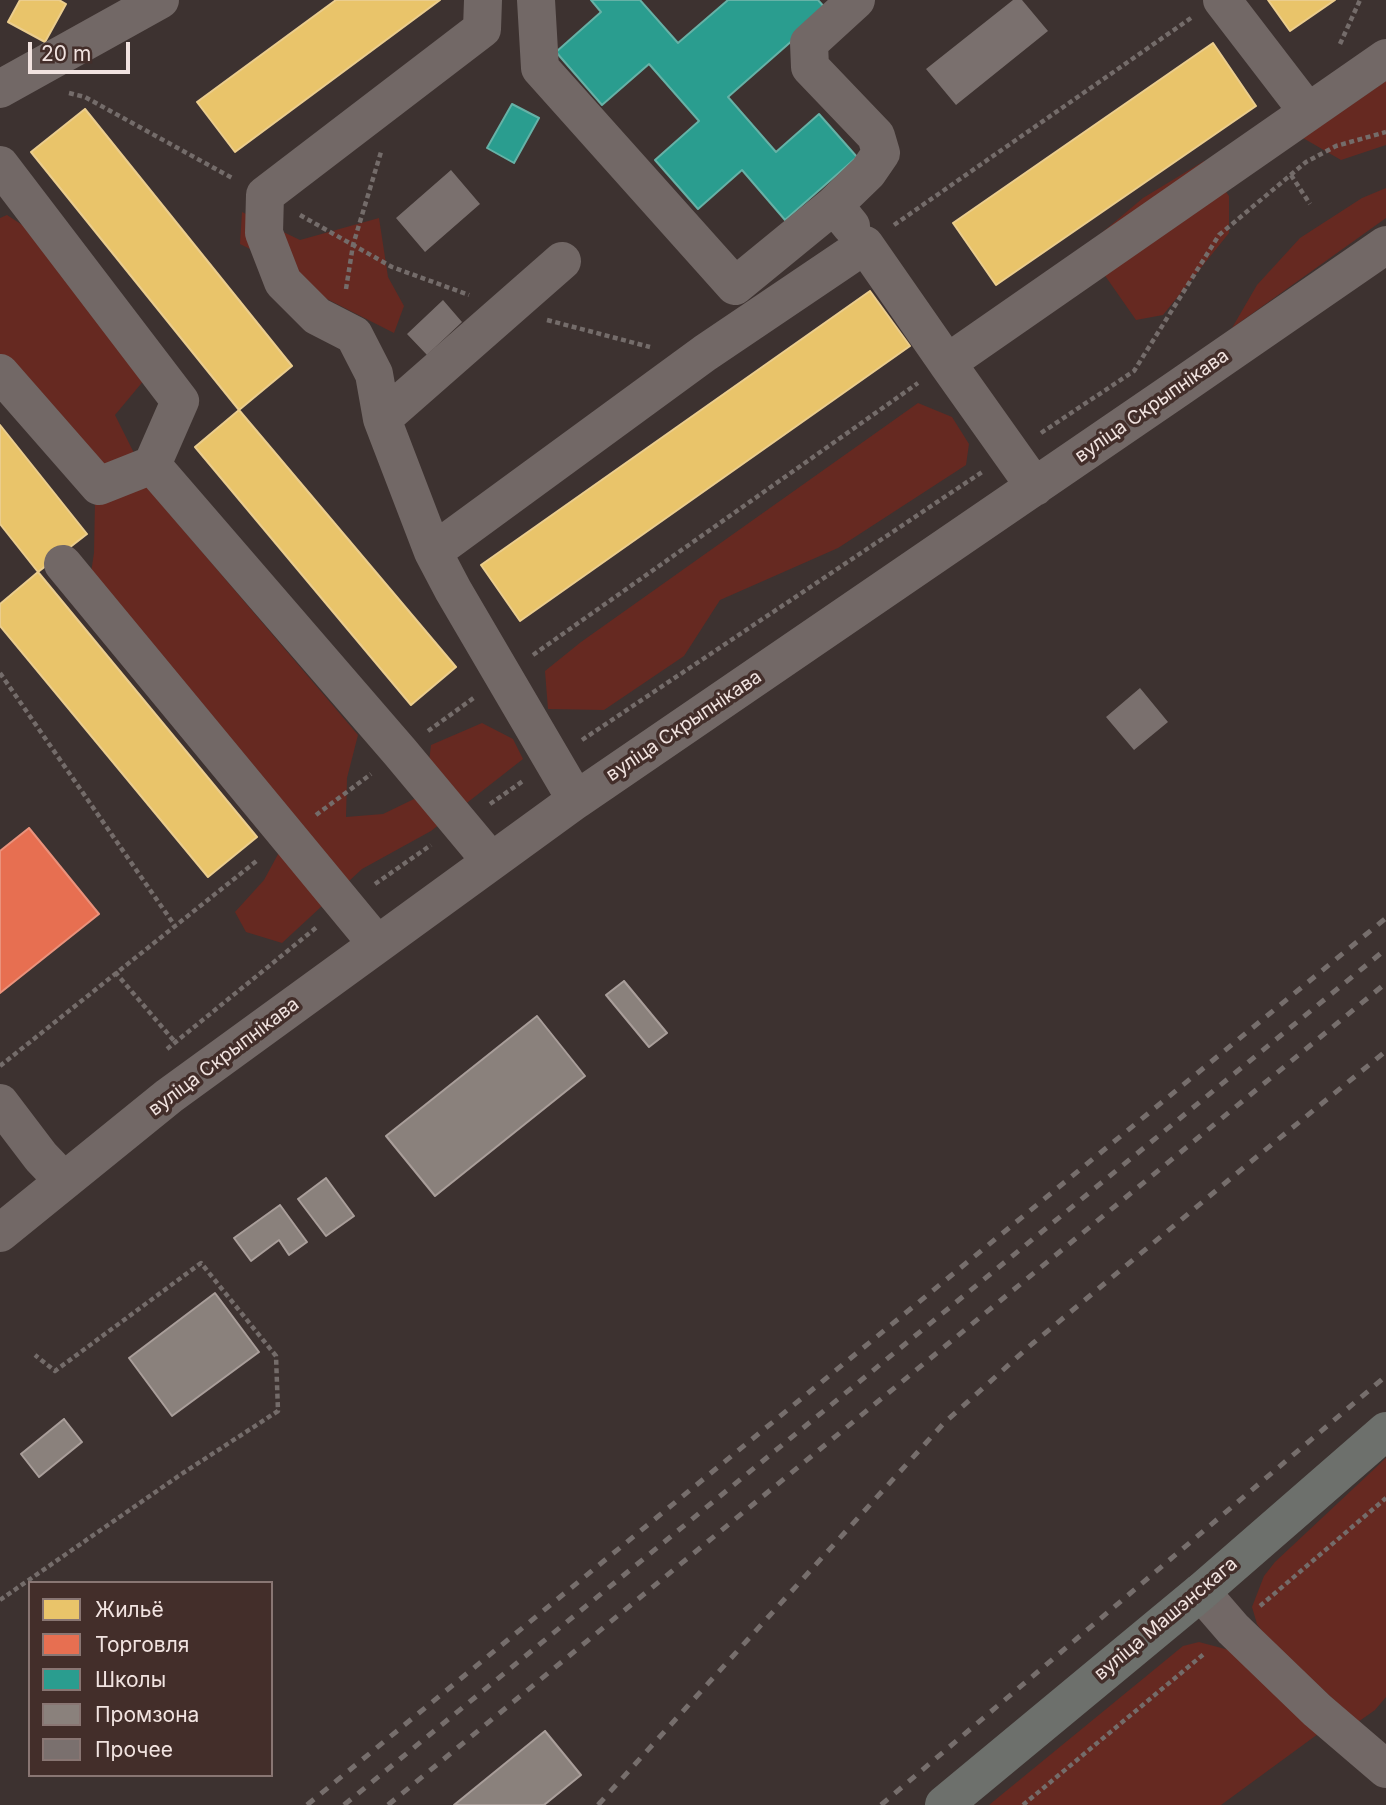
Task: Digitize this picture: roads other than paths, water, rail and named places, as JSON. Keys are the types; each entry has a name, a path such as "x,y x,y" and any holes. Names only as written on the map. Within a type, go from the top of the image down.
{"main road":[{"name":"вуліца Машэнскага","path":"944,1805 1201,1592 1386,1431"}],"street":[{"path":"8,85 160,0"},
{"path":"483,0 482,29 265,195 264,233 283,282 317,316 354,335 374,374 382,419 433,552 576,800"},
{"path":"536,0 540,68 735,286 834,205 868,172 881,153 876,136 810,67 809,43 856,0"},
{"path":"1209,8 1308,112"},
{"path":"947,363 1386,58"},
{"path":"0,165 180,401 152,466 99,486 0,373"},
{"path":"834,205 1035,487"},
{"path":"433,552 705,353 865,245"},
{"name":"вуліца Скрыпнікава","path":"0,1233 169,1096 576,800 1386,245"},
{"path":"382,419 562,261"},
{"path":"152,466 491,861"},
{"path":"63,564 377,944"},
{"path":"0,1104 41,1157 63,1180"},
{"path":"1201,1592 1233,1629 1317,1710 1386,1769"}],"railway":[{"path":"307,1805 1386,918"},
{"path":"344,1805 1386,949"},
{"path":"388,1805 1386,983"},
{"path":"598,1805 944,1423 1032,1344 1386,1051"},
{"path":"881,1805 1386,1376"}]}
